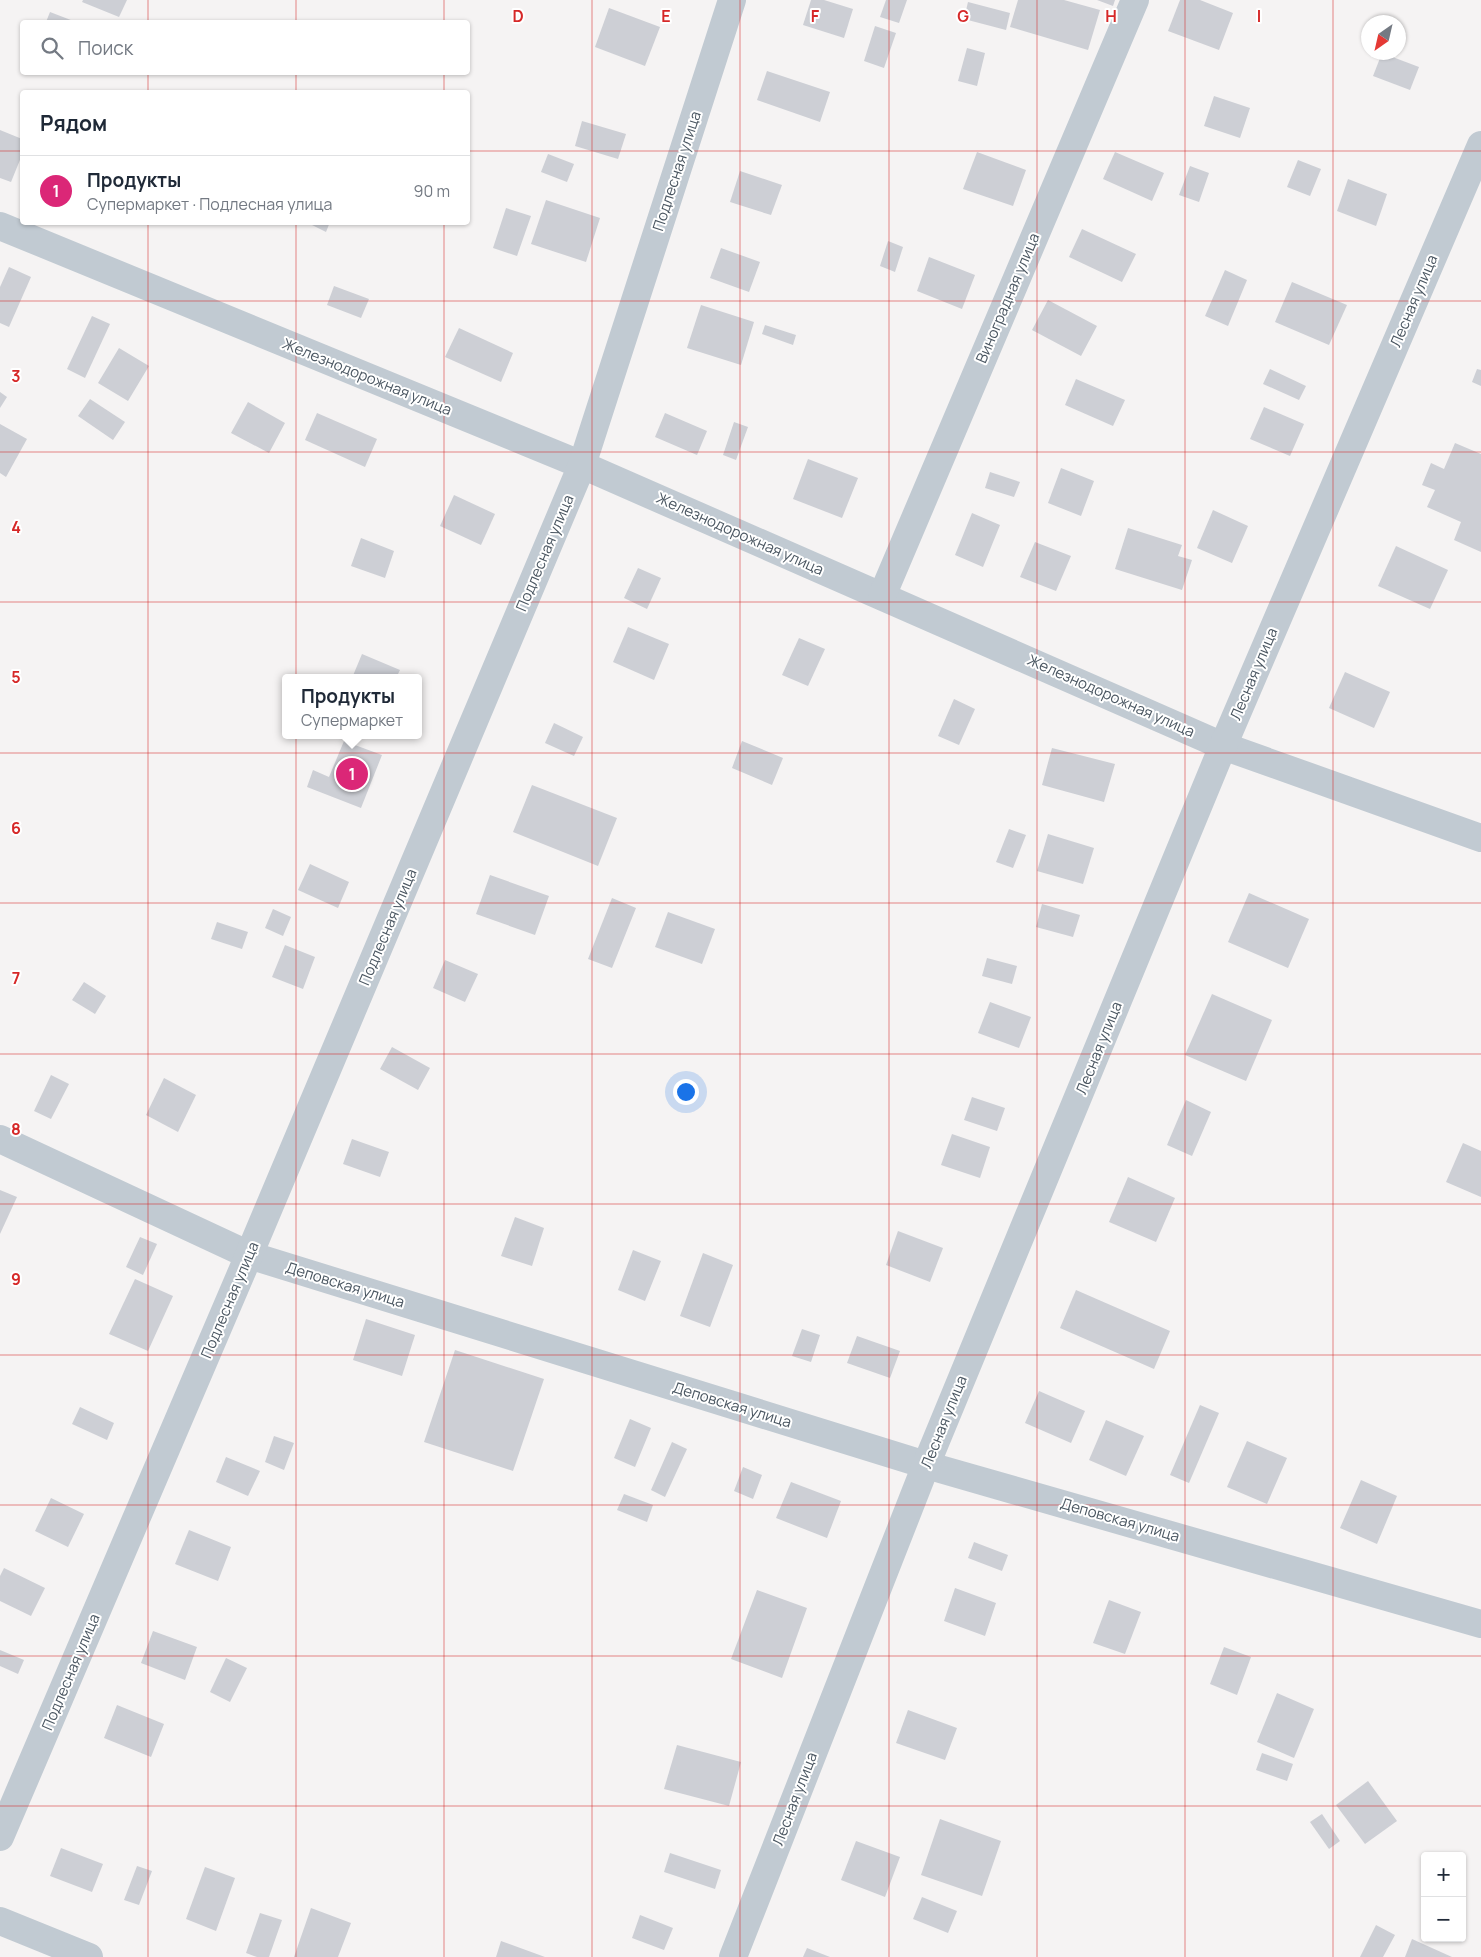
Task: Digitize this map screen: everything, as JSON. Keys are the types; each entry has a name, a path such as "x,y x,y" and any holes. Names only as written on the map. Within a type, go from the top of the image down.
{"street":[{"name":"Подлесная улица","path":"0,1837 249,1256 582,465 732,0"},
{"name":"Виноградная улица","path":"882,596 1135,0"},
{"name":"Лесная улица","path":"733,1957 926,1465 1223,746 1481,145"},
{"name":"Железнодорожная улица","path":"0,226 582,465 1223,746 1481,838"},
{"name":"Деповская улица","path":"0,1139 249,1256 926,1465 1481,1624"},
{"path":"0,1921 90,1957"}],"building":[{"path":"83,0 127,0 119,17 82,2"},
{"path":"811,0 824,0 853,9 844,38 803,25"},
{"path":"886,0 907,0 899,23 880,17"},
{"path":"1018,0 1064,0 1100,10 1088,50 1010,27"},
{"path":"1097,0 1115,0 1113,6"},
{"path":"1180,0 1200,0 1233,13 1219,50 1168,31"},
{"path":"968,2 1010,13 1006,30 964,19"},
{"path":"609,8 660,27 645,66 595,47"},
{"path":"50,12 71,20 47,20"},
{"path":"875,26 896,33 884,68 864,61"},
{"path":"967,48 985,53 977,86 958,81"},
{"path":"1379,60 1400,60 1419,67 1410,90 1373,76"},
{"path":"767,71 830,92 820,122 757,100"},
{"path":"1214,96 1250,108 1240,138 1204,126"},
{"path":"582,121 626,134 618,159 575,146"},
{"path":"0,130 20,138 20,160 11,182 0,178"},
{"path":"977,152 1026,170 1013,206 963,189"},
{"path":"1115,152 1164,173 1152,201 1103,179"},
{"path":"548,154 574,164 567,182 541,172"},
{"path":"1298,160 1321,169 1310,196 1287,187"},
{"path":"1190,166 1209,173 1199,202 1179,195"},
{"path":"740,171 782,185 771,215 730,202"},
{"path":"1348,179 1387,194 1376,226 1337,211"},
{"path":"546,200 600,218 586,262 531,244"},
{"path":"506,208 531,216 517,256 493,248"},
{"path":"312,225 329,225 326,232"},
{"path":"1082,229 1136,254 1122,282 1069,257"},
{"path":"888,241 903,247 895,272 880,266"},
{"path":"721,248 760,262 749,292 710,278"},
{"path":"929,257 975,275 962,309 917,291"},
{"path":"9,267 31,277 9,327 0,323 0,287"},
{"path":"1225,270 1247,280 1228,326 1205,316"},
{"path":"1292,282 1347,305 1329,345 1275,322"},
{"path":"334,286 369,299 361,318 327,305"},
{"path":"1048,300 1097,326 1081,356 1032,330"},
{"path":"701,305 754,322 741,365 687,348"},
{"path":"92,316 110,324 85,378 67,369"},
{"path":"765,325 796,335 793,345 762,334"},
{"path":"459,328 513,353 501,382 445,357"},
{"path":"119,348 149,366 128,401 98,383"},
{"path":"1270,369 1306,386 1299,400 1263,384"},
{"path":"1477,369 1481,370 1481,386 1472,382"},
{"path":"1076,379 1125,400 1113,426 1065,405"},
{"path":"0,392 7,397 0,408"},
{"path":"90,399 125,422 113,440 78,416"},
{"path":"248,402 285,423 269,453 231,433"},
{"path":"1264,407 1304,424 1290,456 1250,439"},
{"path":"317,413 377,439 365,467 305,440"},
{"path":"665,413 707,431 697,455 655,437"},
{"path":"734,422 748,427 736,460 723,455"},
{"path":"0,424 27,439 6,477 0,473"},
{"path":"1455,443 1481,454 1481,552 1454,540 1461,522 1427,507 1435,490 1422,485 1431,463 1444,469"},
{"path":"808,459 858,478 842,518 793,499"},
{"path":"1061,468 1094,481 1081,516 1048,503"},
{"path":"990,472 1020,482 1014,497 985,488"},
{"path":"454,495 495,514 481,545 440,526"},
{"path":"1213,510 1248,526 1232,563 1197,548"},
{"path":"972,513 1000,525 983,567 955,555"},
{"path":"1128,528 1182,545 1178,556 1192,560 1182,590 1115,569"},
{"path":"361,538 394,551 385,578 351,566"},
{"path":"1035,542 1071,556 1056,591 1020,577"},
{"path":"1396,546 1448,570 1430,609 1378,586"},
{"path":"638,568 661,578 647,609 624,598"},
{"path":"628,627 669,644 654,680 613,662"},
{"path":"799,638 825,649 808,686 782,675"},
{"path":"362,654 400,670 398,674 354,674"},
{"path":"1345,672 1390,692 1374,728 1329,708"},
{"path":"954,699 975,709 959,745 938,736"},
{"path":"554,723 583,737 574,756 545,743"},
{"path":"344,741 382,755 361,808 307,787 313,770 329,777"},
{"path":"742,741 783,758 772,785 732,768"},
{"path":"1052,748 1115,764 1104,802 1042,785"},
{"path":"532,785 617,818 598,866 513,832"},
{"path":"1009,829 1026,835 1013,868 996,862"},
{"path":"1048,834 1094,848 1083,884 1037,871"},
{"path":"310,864 349,882 338,908 298,890"},
{"path":"490,875 549,896 535,935 476,914"},
{"path":"1249,893 1309,919 1288,968 1228,942"},
{"path":"612,898 636,908 612,968 588,959"},
{"path":"1042,904 1080,915 1073,937 1036,927"},
{"path":"273,909 291,917 283,936 265,928"},
{"path":"668,912 715,929 702,964 655,947"},
{"path":"217,922 248,932 242,949 211,939"},
{"path":"285,945 315,957 303,989 272,977"},
{"path":"987,958 1017,966 1012,984 982,976"},
{"path":"445,960 478,974 465,1002 433,988"},
{"path":"84,982 106,996 95,1014 72,1000"},
{"path":"1212,994 1272,1020 1246,1081 1185,1055"},
{"path":"990,1002 1031,1017 1019,1048 978,1033"},
{"path":"392,1047 430,1068 418,1090 380,1069"},
{"path":"51,1075 69,1084 51,1119 34,1111"},
{"path":"164,1078 196,1095 178,1132 146,1115"},
{"path":"972,1097 1005,1108 997,1131 964,1120"},
{"path":"1186,1100 1211,1112 1192,1156 1167,1145"},
{"path":"952,1134 990,1147 980,1178 941,1165"},
{"path":"352,1139 389,1152 380,1177 343,1164"},
{"path":"1463,1143 1481,1151 1481,1197 1446,1182"},
{"path":"1128,1177 1175,1198 1156,1242 1109,1222"},
{"path":"0,1190 17,1197 0,1234"},
{"path":"515,1217 544,1228 532,1266 501,1256"},
{"path":"898,1231 943,1248 930,1282 886,1265"},
{"path":"140,1237 157,1244 143,1275 126,1267"},
{"path":"633,1250 661,1261 645,1301 618,1290"},
{"path":"703,1253 733,1265 710,1327 680,1316"},
{"path":"135,1279 173,1296 148,1351 109,1334"},
{"path":"1076,1290 1170,1331 1154,1369 1060,1328"},
{"path":"366,1319 415,1335 402,1376 353,1360"},
{"path":"802,1329 820,1335 811,1362 792,1356"},
{"path":"857,1336 900,1351 890,1378 847,1363"},
{"path":"455,1350 544,1379 513,1471 424,1442"},
{"path":"1039,1391 1085,1411 1071,1443 1025,1423"},
{"path":"1200,1405 1219,1413 1189,1483 1170,1475"},
{"path":"80,1407 114,1423 107,1440 72,1424"},
{"path":"630,1419 651,1428 635,1467 614,1458"},
{"path":"1106,1420 1144,1436 1126,1476 1089,1460"},
{"path":"274,1436 294,1443 284,1470 265,1462"},
{"path":"1247,1441 1287,1458 1267,1504 1227,1487"},
{"path":"672,1442 687,1449 665,1497 651,1490"},
{"path":"226,1457 260,1471 248,1496 216,1482"},
{"path":"743,1467 762,1475 753,1499 734,1491"},
{"path":"1361,1480 1397,1496 1377,1544 1340,1528"},
{"path":"791,1482 841,1501 827,1538 776,1518"},
{"path":"624,1494 653,1505 647,1522 617,1510"},
{"path":"51,1498 84,1514 68,1547 35,1531"},
{"path":"189,1530 231,1547 218,1581 175,1564"},
{"path":"974,1542 1008,1555 1002,1571 968,1558"},
{"path":"4,1568 45,1588 31,1616 0,1601 0,1576"},
{"path":"955,1588 996,1603 985,1636 944,1621"},
{"path":"757,1590 807,1608 782,1678 731,1659"},
{"path":"1109,1600 1141,1612 1125,1654 1093,1643"},
{"path":"153,1631 197,1647 185,1680 141,1663"},
{"path":"1224,1647 1251,1657 1237,1695 1210,1684"},
{"path":"0,1650 24,1660 18,1674 0,1666"},
{"path":"226,1658 247,1668 230,1702 210,1692"},
{"path":"1277,1693 1314,1709 1294,1758 1257,1742"},
{"path":"117,1705 164,1724 151,1757 104,1738"},
{"path":"908,1710 957,1728 945,1760 896,1743"},
{"path":"677,1745 741,1762 729,1806 664,1789"},
{"path":"1262,1753 1293,1764 1287,1781 1256,1770"},
{"path":"1368,1781 1397,1821 1365,1844 1336,1805"},
{"path":"1322,1814 1340,1841 1329,1849 1310,1822"},
{"path":"940,1819 1001,1841 982,1896 921,1875"},
{"path":"856,1841 900,1857 885,1897 841,1880"},
{"path":"61,1848 103,1864 92,1892 50,1876"},
{"path":"670,1853 721,1870 715,1889 664,1872"},
{"path":"137,1866 152,1871 139,1905 124,1900"},
{"path":"205,1867 235,1878 216,1931 186,1919"},
{"path":"922,1897 957,1911 948,1933 913,1919"},
{"path":"311,1908 351,1923 338,1957 294,1957"},
{"path":"260,1913 282,1920 269,1957 257,1957 246,1953"},
{"path":"640,1915 673,1928 664,1950 632,1938"},
{"path":"1376,1925 1395,1935 1383,1957 1360,1957"},
{"path":"1412,1939 1452,1957 1405,1957"},
{"path":"501,1941 545,1957 496,1957"},
{"path":"807,1948 830,1957 803,1957"}],"place":[{"name":"Продукты","path":"352,774"}]}
